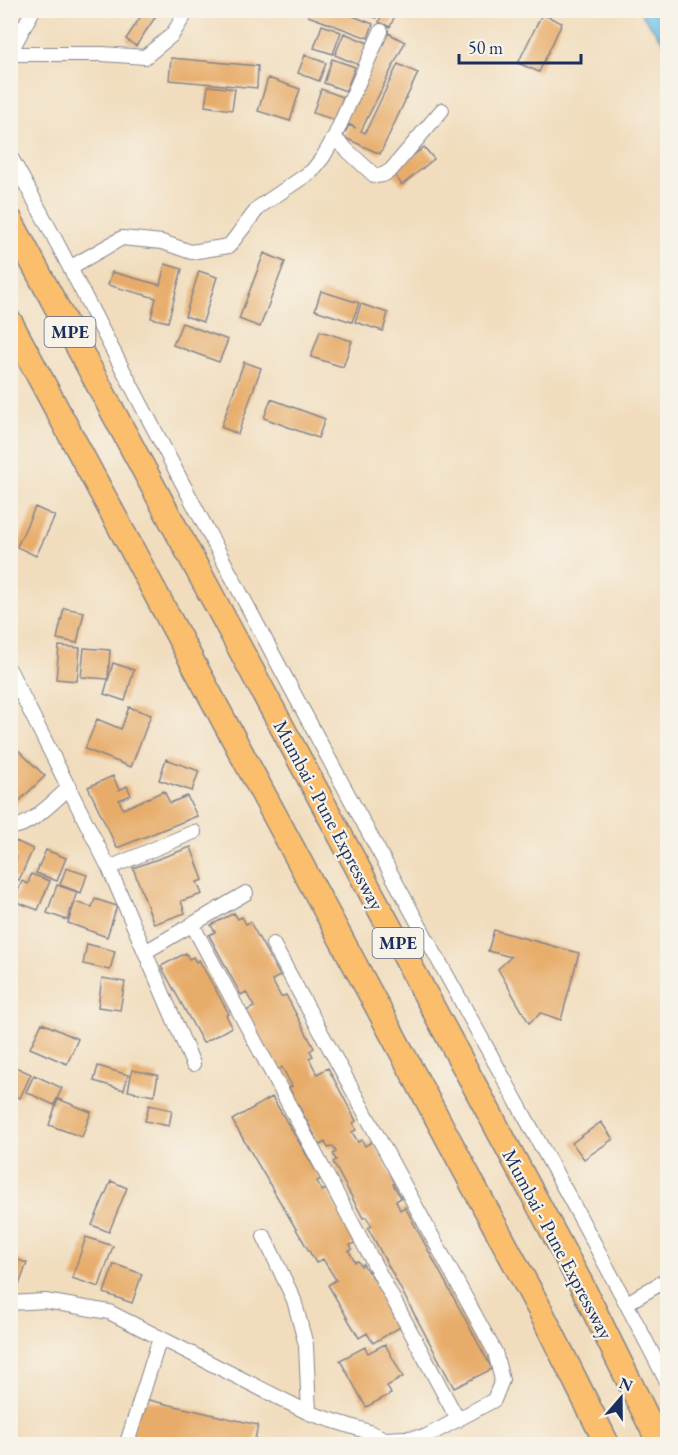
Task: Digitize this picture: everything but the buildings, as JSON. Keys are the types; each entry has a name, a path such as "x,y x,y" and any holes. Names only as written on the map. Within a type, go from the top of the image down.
{"highway":[{"name":"Mumbai - Pune Expressway","path":"10,220 576,1275 660,1444"},
{"name":"MPE","path":"10,322 539,1308 607,1444"}],"street":[{"path":"33,10 10,53 145,57 172,35 188,10"},
{"path":"71,267 122,238 162,242 190,252 229,246 259,207 312,171 323,157 334,138 381,31"},
{"path":"334,138 375,176 383,176 391,170 442,110"},
{"path":"10,156 71,267 119,363 394,880 535,1133 668,1384"},
{"path":"10,671 109,868 193,1064"},
{"path":"10,827 21,827 32,820 70,787"},
{"path":"109,868 194,832"},
{"path":"145,952 246,892"},
{"path":"192,924 458,1420"},
{"path":"10,1303 45,1301 109,1312 309,1413 369,1432 386,1442 425,1437 494,1400 502,1380 495,1352 273,944"},
{"path":"264,1236 294,1300 306,1345 309,1413"},
{"path":"627,1303 668,1279"},
{"path":"127,1443 160,1338"}],"water":[{"path":"640,11 667,11 667,46 643,16"}]}
